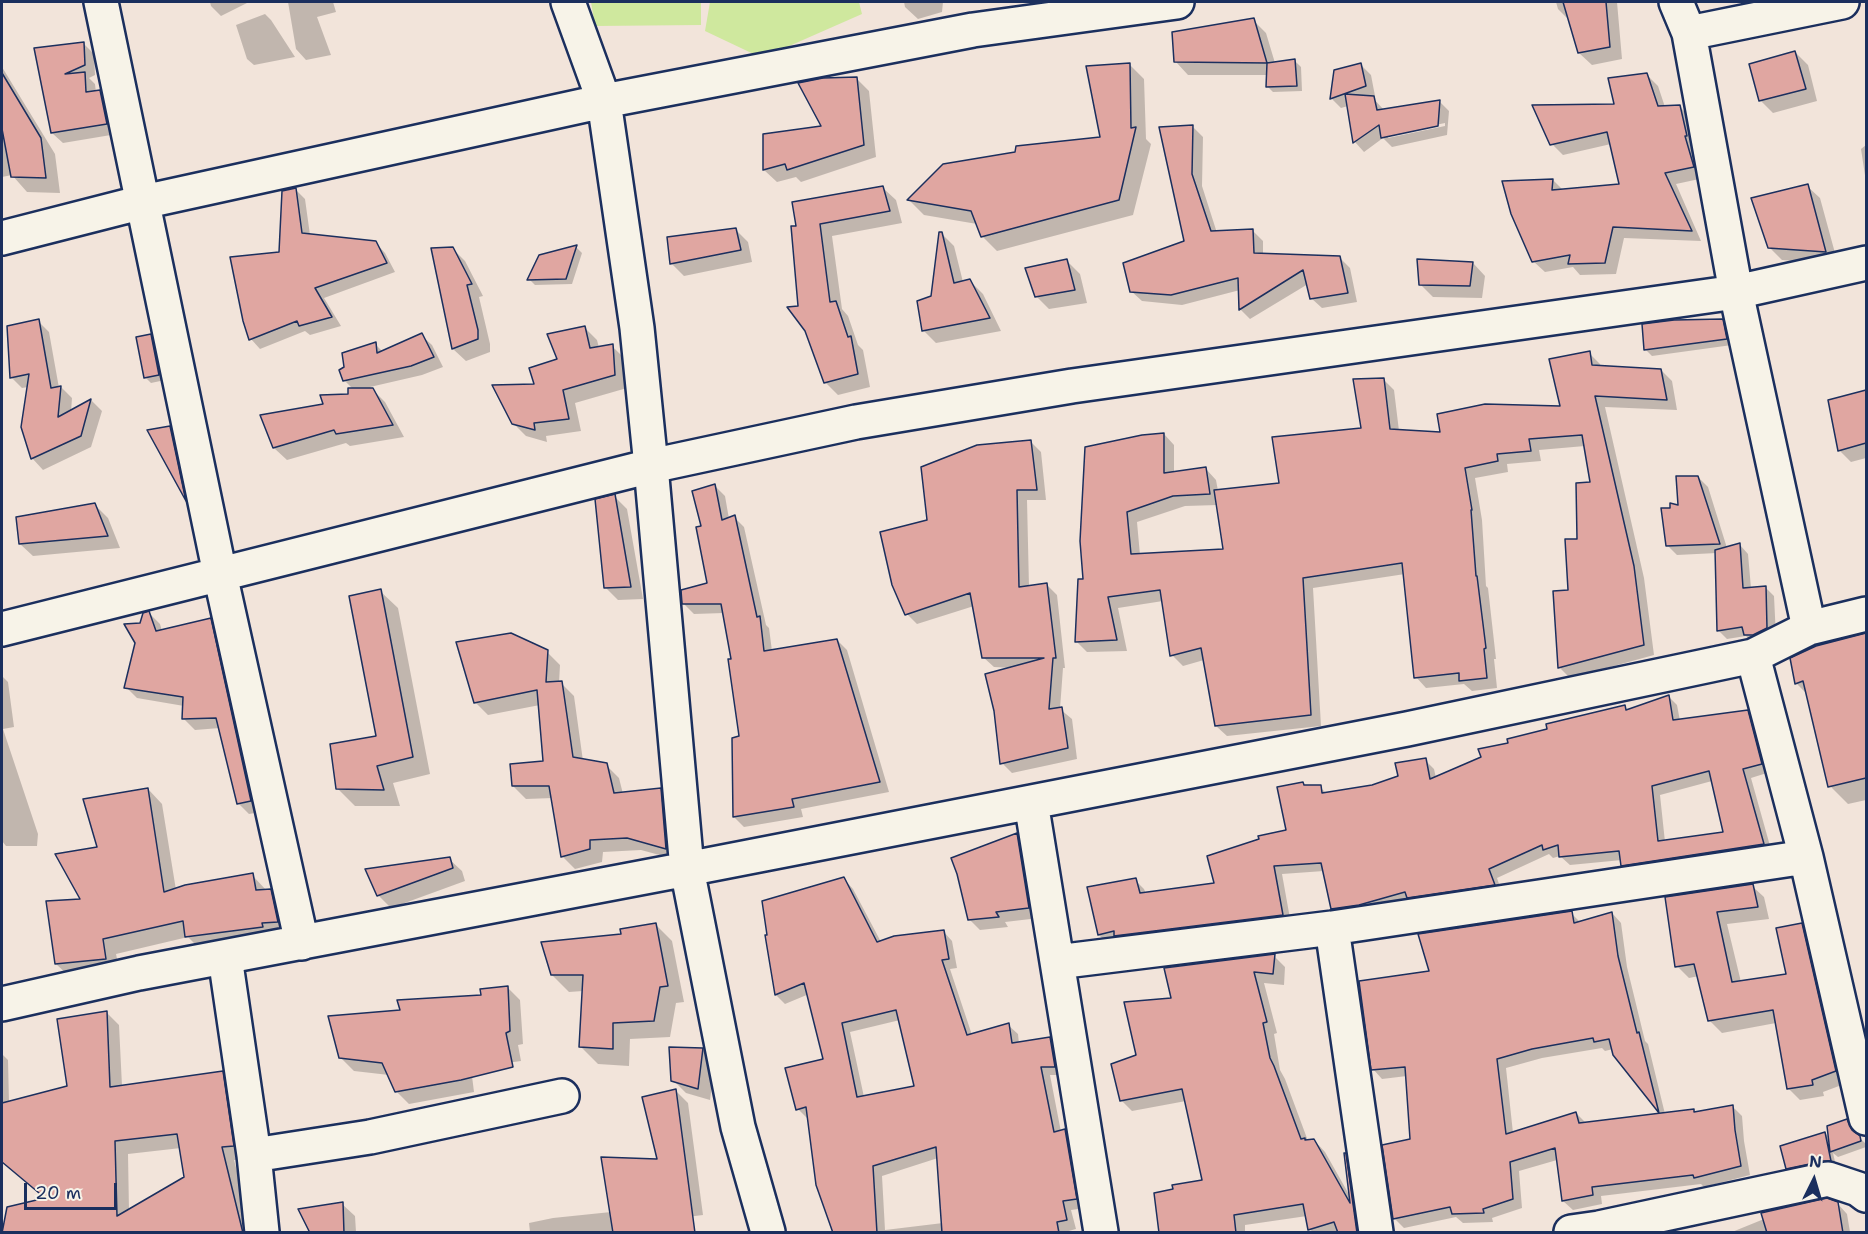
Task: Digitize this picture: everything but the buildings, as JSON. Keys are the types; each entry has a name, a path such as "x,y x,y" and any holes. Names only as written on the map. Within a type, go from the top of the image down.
{"street":[{"path":"101,2 220,574 302,943"},
{"path":"568,2 604,101 637,328 687,869 738,1127 768,1233"},
{"path":"2,238 143,202 604,101 973,30 1177,2"},
{"path":"1676,2 1689,33 1736,292 1809,628"},
{"path":"1689,33 1842,2"},
{"path":"2,628 651,466 856,422 1072,386 1736,292 1866,263"},
{"path":"2,1004 139,973 1407,729 1753,656 1809,628 1866,614"},
{"path":"1753,656 1806,857 1866,1118"},
{"path":"1031,802 1101,1233"},
{"path":"1057,962 1332,928 1806,857"},
{"path":"1332,928 1376,1233"},
{"path":"225,957 254,1155 262,1233"},
{"path":"254,1155 370,1137 562,1096"},
{"path":"1590,1231 1827,1179 1864,1184"}],"green space":[{"path":"591,2 701,2 701,25 595,26"},
{"path":"710,2 859,2 862,14 762,58 705,31"}]}
